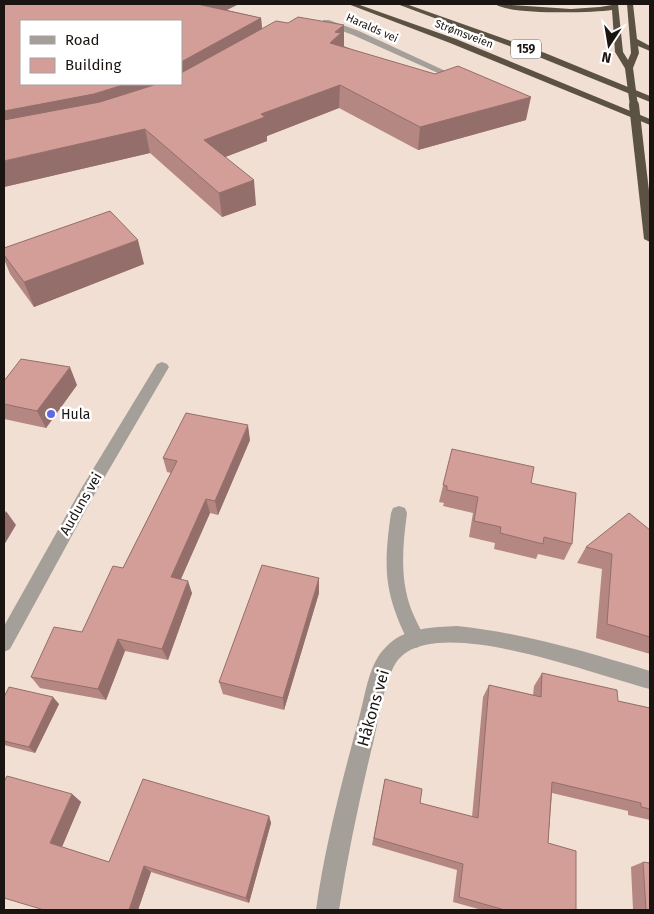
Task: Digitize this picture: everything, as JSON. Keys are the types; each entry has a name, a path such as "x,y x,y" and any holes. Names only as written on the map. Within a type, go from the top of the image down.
{"highway":[{"name":"Strømsveien","path":"351,4 454,41 650,122"},
{"name":"Strømsveien","path":"400,4 542,55 650,98"},
{"path":"498,4 553,11 585,11 615,6 619,52 629,66 650,239"},
{"path":"629,66 635,53 630,4"},
{"path":"634,41 650,49"}],"street":[{"name":"Haralds vei","path":"316,21 343,27 472,85"},
{"name":"Auduns vei","path":"4,642 87,493 162,366"},
{"path":"399,513 396,530 396,586 400,603 416,639"},
{"name":"Håkons vei","path":"327,910 356,766 382,672 390,656 402,645 416,639 441,635 481,636 650,680"}],"building":[{"path":"4,4 197,4 261,18 182,61 182,20 20,20 20,85 123,85 94,94 4,111"},
{"path":"298,17 344,25 335,32 341,33 330,43 435,74 458,66 531,97 420,127 340,85 261,114 265,117 204,140 254,180 219,193 145,129 4,161 4,120 100,102 154,85 182,85 182,72 276,21 288,23"},
{"path":"110,211 138,240 24,282 4,255 4,248"},
{"path":"21,359 70,367 37,411 4,404 4,381"},
{"path":"186,413 248,425 215,501 206,499 171,577 188,581 162,649 118,639 98,689 31,677 54,627 82,632 113,566 123,568 177,461 163,458"},
{"path":"452,449 534,467 531,483 576,493 572,544 544,537 543,544 500,533 501,527 474,521 478,497 447,490 447,486 443,485"},
{"path":"629,513 650,530 650,637 607,624 612,554 586,547"},
{"path":"262,565 319,578 283,698 219,682"},
{"path":"542,673 617,690 618,701 650,708 650,809 641,807 641,803 552,782 548,843 576,851 576,910 505,910 459,897 463,864 374,838 385,779 422,789 420,803 478,818 489,685 541,697"},
{"path":"9,687 53,697 29,747 4,741 4,697"},
{"path":"7,776 72,794 50,843 109,862 143,779 269,816 246,898 144,866 129,910 44,910 4,898 4,782"},
{"path":"643,862 650,863 650,910 646,910"}],"place":[{"name":"Hula","path":"51,414"}]}
